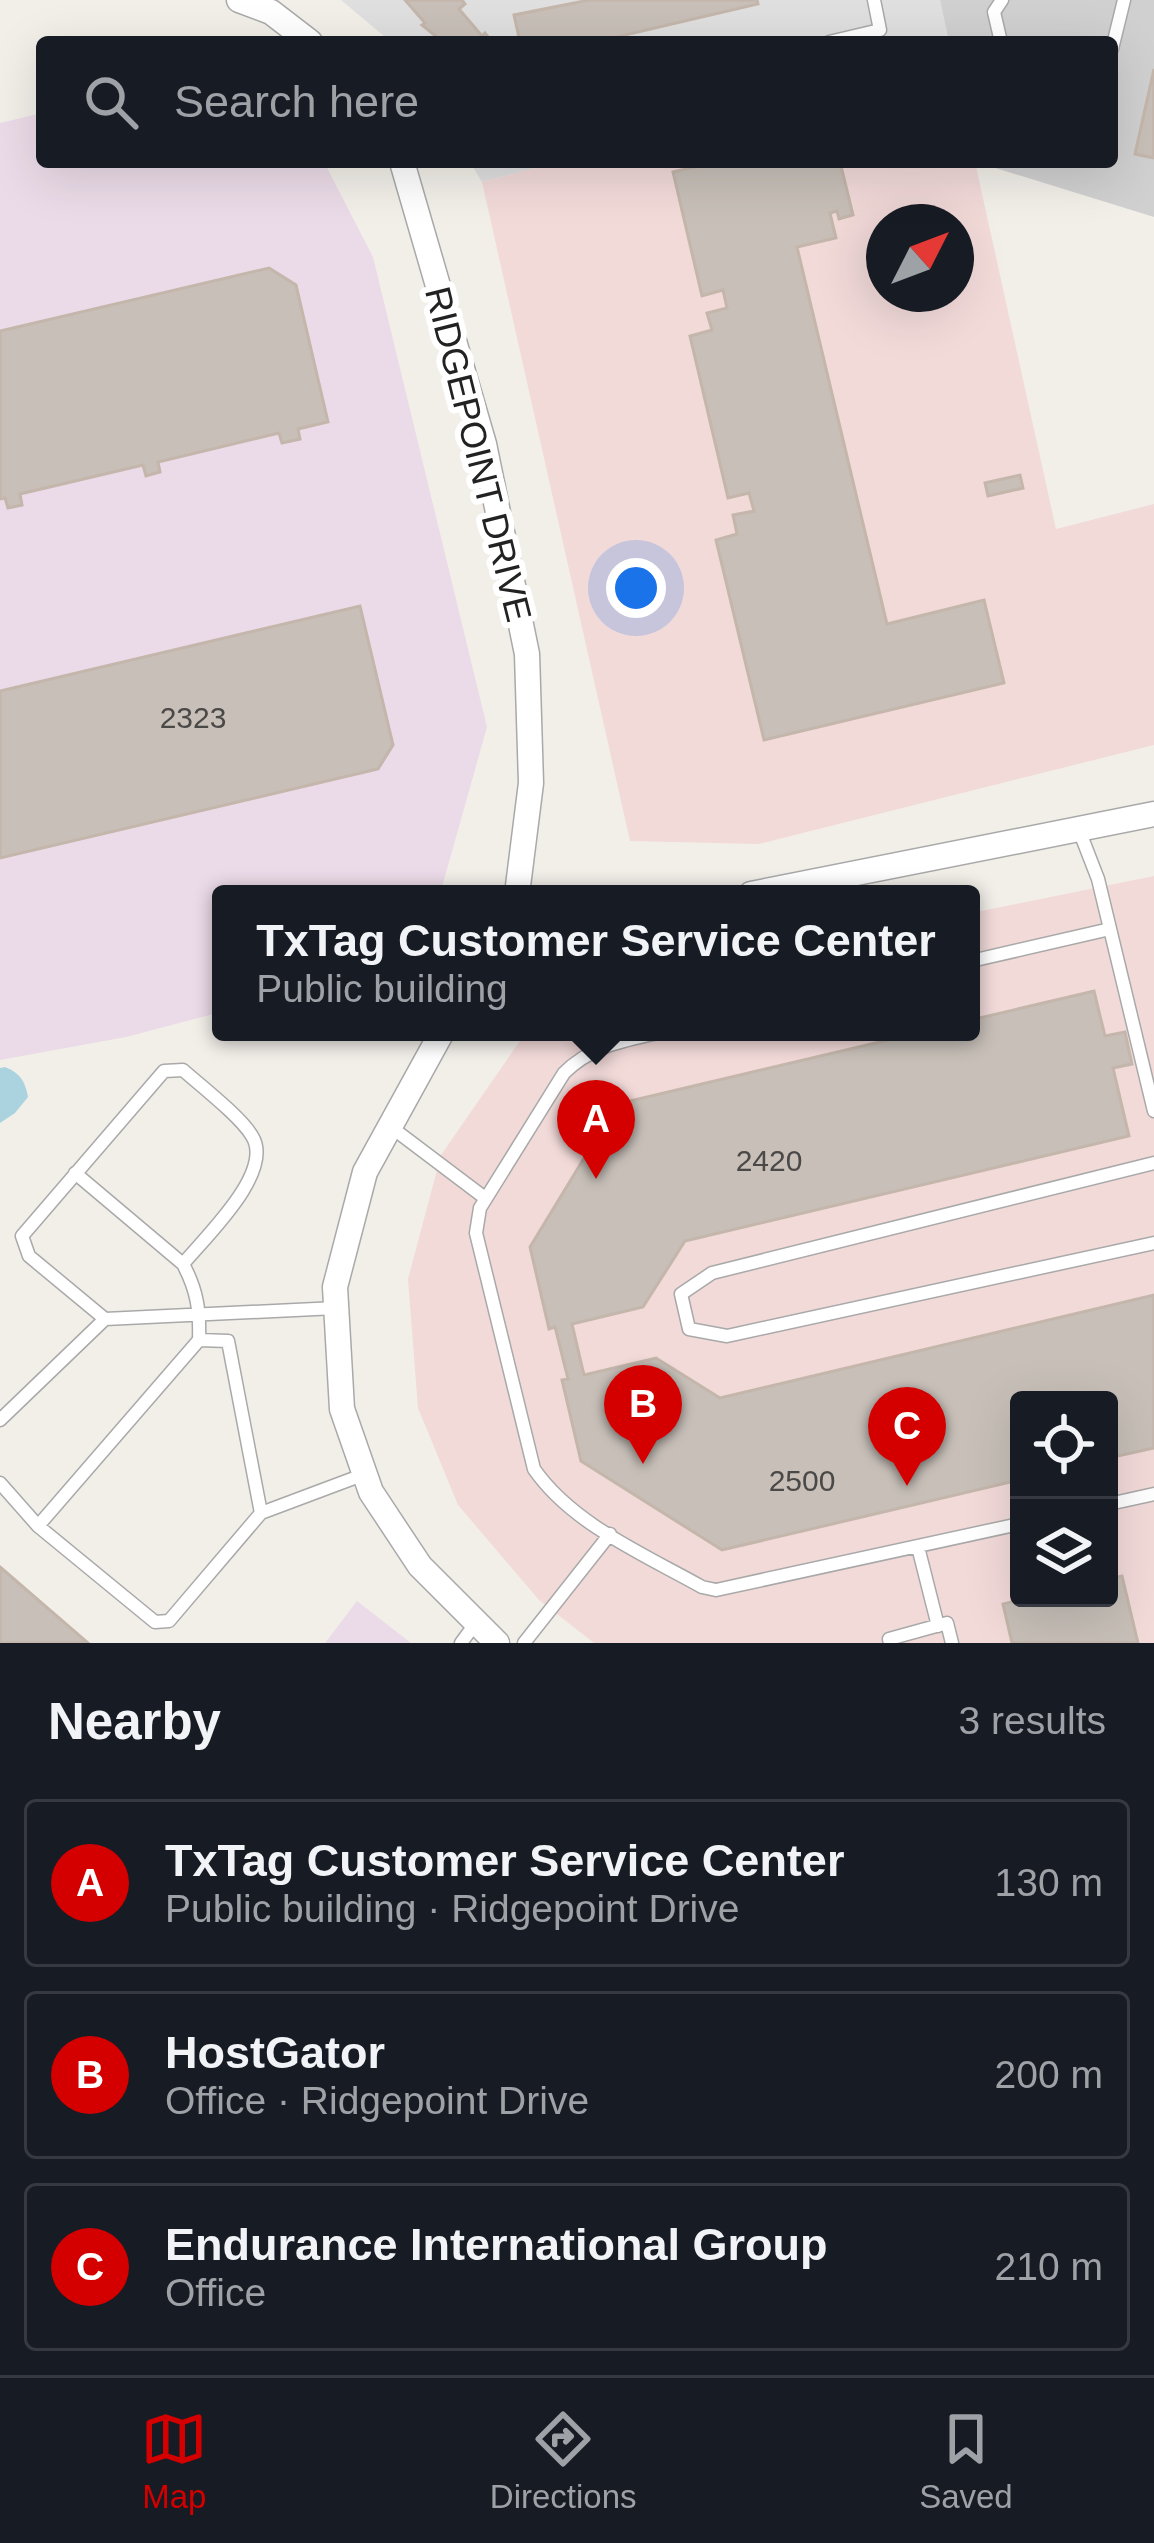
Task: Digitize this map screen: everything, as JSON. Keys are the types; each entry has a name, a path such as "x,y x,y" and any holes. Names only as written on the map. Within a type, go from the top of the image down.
{"street":[{"path":"239,0 274,6 304,36"},
{"name":"RIDGEPOINT DRIVE","path":"411,168 484,444 527,654 531,783 518,885"},
{"path":"797,885 1154,814"},
{"path":"437,1041 365,1172 334,1287 342,1409 371,1492 420,1566 468,1633 497,1643"}],"lane":[{"path":"853,36 880,29 874,0"},
{"path":"1000,36 994,12 1002,0"},
{"path":"1115,36 1124,0"},
{"path":"1078,830 1098,879 1154,1111"},
{"path":"980,959 1110,929"},
{"path":"623,1041 579,1058 564,1073 485,1198 476,1234 534,1469 563,1502 610,1534 702,1587 716,1590 1010,1526"},
{"path":"105,1319 29,1256 22,1236 164,1071 183,1070 254,1138 257,1161 248,1185 183,1264"},
{"path":"390,1126 485,1198"},
{"path":"1154,1163 712,1273 681,1294 689,1329 727,1336 1154,1243"},
{"path":"38,1526 199,1340 195,1287 183,1264 75,1173"},
{"path":"0,1420 105,1319 336,1308"},
{"path":"199,1340 228,1341 261,1514"},
{"path":"0,1483 38,1526 155,1622 169,1621 261,1514 365,1474"},
{"path":"1118,1502 1154,1494"},
{"path":"524,1643 610,1534"},
{"path":"918,1547 938,1626"},
{"path":"890,1643 889,1639 947,1623 952,1643"}],"shaded area":[{"path":"341,0 940,0 948,36 384,36"},
{"path":"940,0 1154,0 1154,217 995,168 1118,168 1118,36 948,36"},
{"path":"36,114 36,168 327,168 373,257 487,727 443,885 212,885 212,1014 126,1037 0,1060 0,123"},
{"path":"474,168 536,168 482,182"},
{"path":"536,168 976,168 1056,529 1154,504 1154,745 759,844 630,841 482,182"},
{"path":"1154,876 1154,1643 594,1643 539,1600 458,1505 418,1408 408,1279 441,1155 520,1041 980,1041 980,911"},
{"path":"357,1601 411,1643 325,1643"}],"water":[{"path":"0,1068 21,1078 28,1097 0,1123"}],"building":[{"path":"405,0 462,0 465,4 459,9 482,36 436,36 422,25 425,23"},
{"path":"589,0 757,0 758,4 621,36 519,36 514,15"},
{"path":"1154,69 1154,158 1135,154"},
{"path":"841,168 853,215 839,219 837,211 830,213 836,238 797,247 887,624 984,600 1004,683 764,740 716,540 737,534 733,515 754,511 749,493 728,498 690,336 712,330 707,313 727,308 723,290 702,296 673,172"},
{"path":"269,268 296,285 328,422 298,429 300,439 282,443 279,433 158,462 160,472 146,476 143,465 20,494 22,505 8,508 5,498 0,499 0,331"},
{"path":"1020,475 1023,488 988,496 985,483"},
{"path":"360,606 393,745 378,769 0,858 0,691"},
{"path":"1094,991 1105,1036 1125,1032 1132,1064 1113,1068 1129,1136 685,1241 643,1307 572,1324 584,1375 656,1358 720,1398 1154,1295 1154,1448 1118,1456 1118,1391 1010,1391 1010,1482 722,1550 581,1461 562,1380 568,1379 555,1327 549,1329 530,1247 617,1104 884,1041 980,1041 980,1018"},
{"path":"0,1567 88,1643 0,1643"},
{"path":"1122,1576 1138,1643 1012,1643 1003,1604 1118,1607 1118,1577"}],"place":[{"name":"TxTag Customer Service Center","path":"596,1179"},
{"name":"HostGator","path":"643,1464"},
{"name":"Endurance International Group","path":"907,1486"}]}
